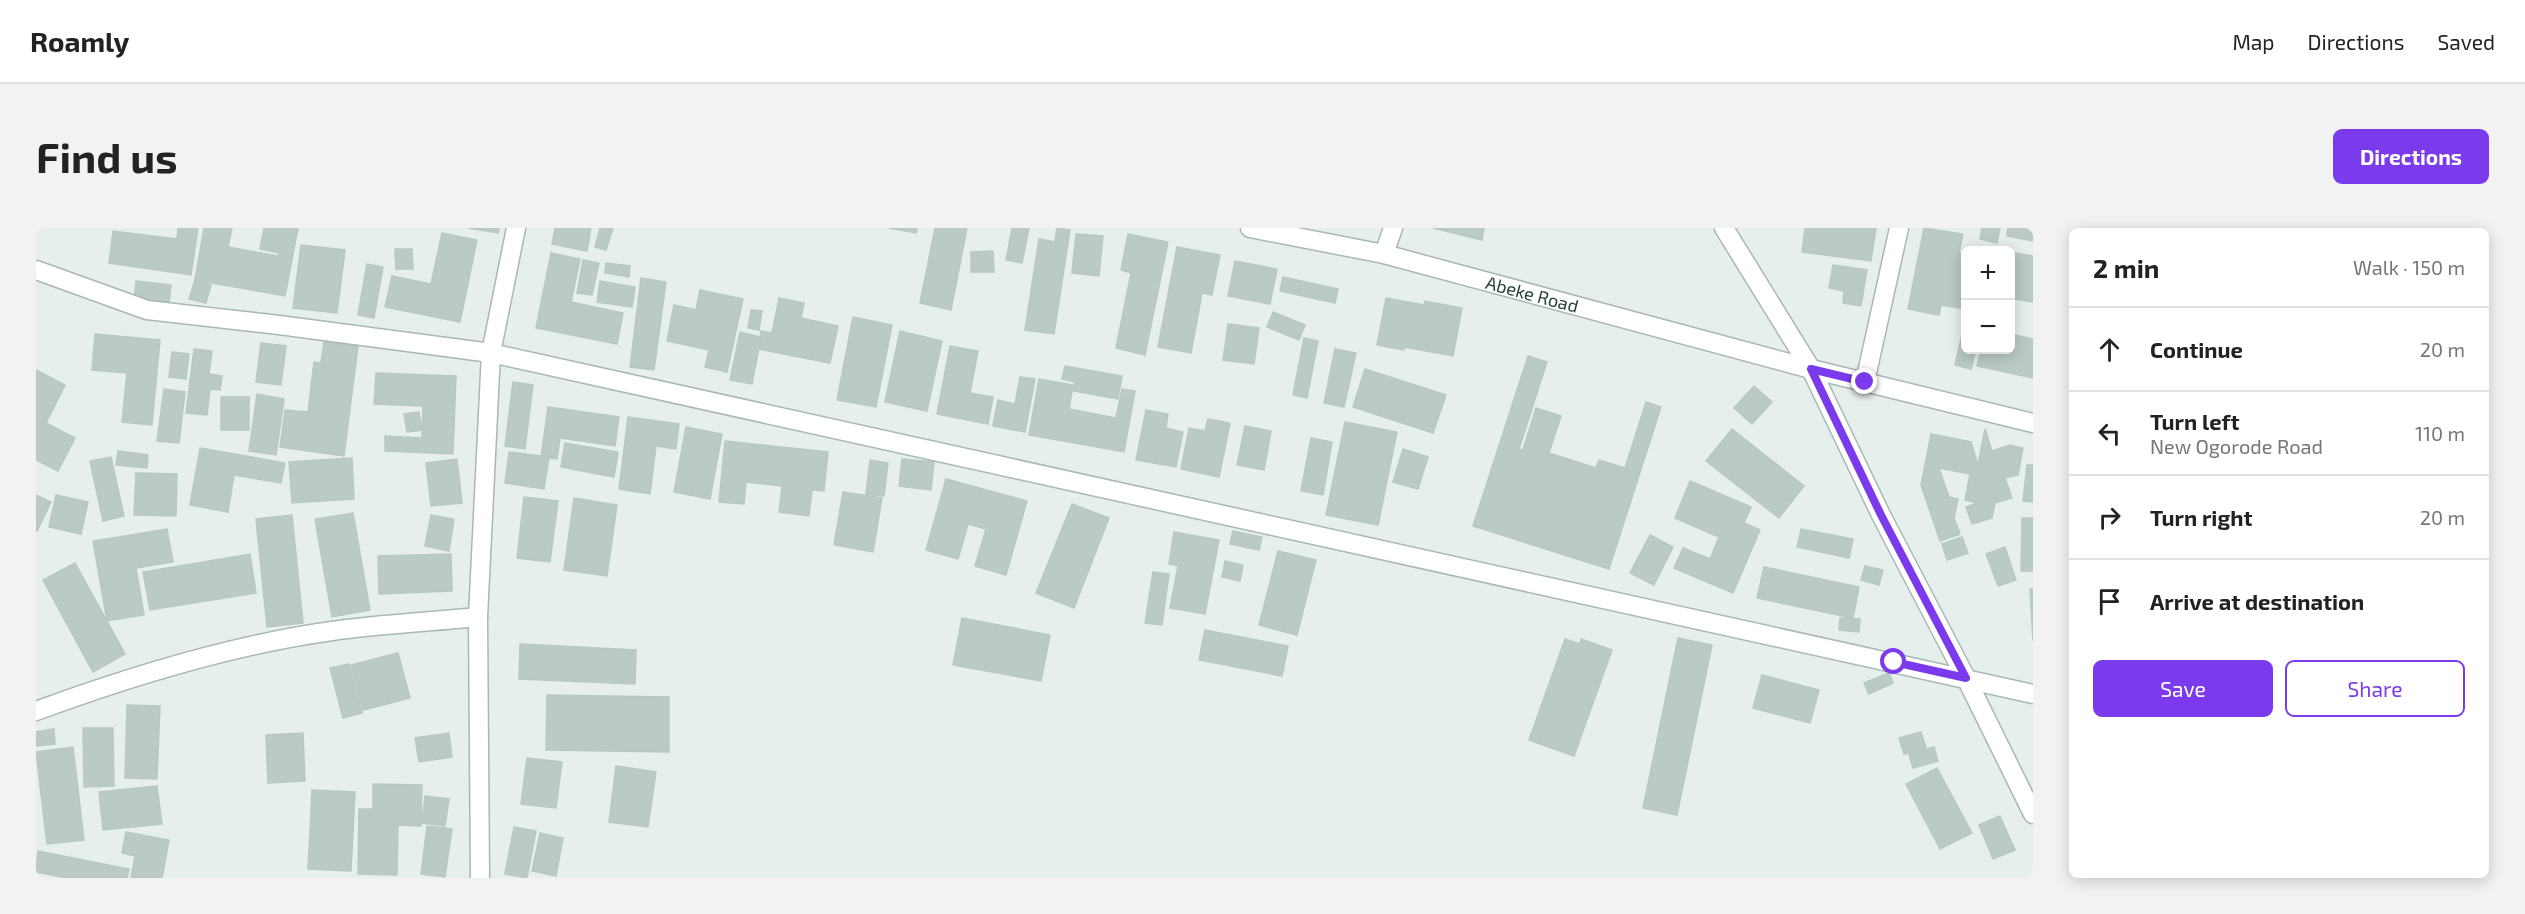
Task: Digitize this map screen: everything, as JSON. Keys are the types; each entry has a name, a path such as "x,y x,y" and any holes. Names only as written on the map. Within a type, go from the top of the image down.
{"street":[{"path":"480,878 478,617 491,353 516,228"},
{"name":"Abeke Road","path":"1250,228 1384,254 1811,369 2033,423"},
{"path":"1384,254 1393,228"},
{"path":"1724,228 1811,369 1881,515 1966,678 2033,814"},
{"path":"1865,382 1899,228"},
{"path":"36,270 147,310 279,324 491,353 2033,694"},
{"path":"36,711 98,689 212,655 331,631 478,617"}],"building":[{"path":"178,228 198,228 191,275 109,263 113,231 177,239"},
{"path":"204,228 232,228 228,247 278,256 279,253 260,249 264,228 298,228 285,296 195,280"},
{"path":"468,228 499,228 498,233"},
{"path":"555,228 591,228 587,251 552,244"},
{"path":"600,228 613,228 606,250 595,247"},
{"path":"889,228 917,228 916,233"},
{"path":"935,228 967,228 951,310 920,303"},
{"path":"1012,228 1029,228 1022,263 1006,260"},
{"path":"1057,228 1070,230 1054,334 1025,330 1039,239 1055,242"},
{"path":"1433,228 1484,228 1482,240"},
{"path":"1805,228 1876,228 1871,261 1802,252"},
{"path":"1924,228 1963,234 1959,253 1961,253 1961,308 1941,305 1939,315 1908,309"},
{"path":"1982,228 2000,228 1997,243 1980,239"},
{"path":"2008,228 2033,228 2033,241 2007,236"},
{"path":"442,233 477,240 460,322 385,307 392,276 431,284"},
{"path":"1076,234 1103,236 1099,276 1072,273"},
{"path":"1128,234 1168,242 1145,355 1116,348 1131,273 1121,270"},
{"path":"301,245 345,250 337,313 293,308"},
{"path":"1177,247 1220,255 1212,295 1202,293 1191,353 1158,347"},
{"path":"395,249 412,249 413,269 396,269"},
{"path":"993,251 994,272 971,272 971,252"},
{"path":"551,253 580,259 571,302 623,313 617,344 536,328"},
{"path":"2015,253 2033,256 2033,302 2015,299"},
{"path":"583,260 599,263 592,295 577,293"},
{"path":"1235,261 1277,269 1270,304 1228,296"},
{"path":"606,263 630,266 629,277 605,273"},
{"path":"367,264 383,267 374,318 358,315"},
{"path":"1833,265 1867,270 1861,306 1843,303 1844,291 1829,288"},
{"path":"1283,277 1338,289 1335,303 1280,291"},
{"path":"641,278 666,282 654,370 630,367"},
{"path":"195,280 211,285 206,303 189,299"},
{"path":"136,281 171,285 169,303 134,299"},
{"path":"600,281 635,287 632,307 597,302"},
{"path":"700,290 743,299 727,372 705,367 709,350 667,341 674,305 696,310"},
{"path":"779,298 804,303 801,318 838,326 830,363 758,349 761,331 772,333"},
{"path":"1386,298 1424,305 1425,301 1462,308 1453,356 1404,347 1404,350 1377,345"},
{"path":"751,310 762,311 759,330 748,328"},
{"path":"1273,312 1305,325 1299,340 1267,327"},
{"path":"853,317 892,325 876,407 837,400"},
{"path":"1228,324 1259,328 1254,364 1223,360"},
{"path":"900,331 942,341 927,411 885,402"},
{"path":"740,332 761,337 752,384 730,380"},
{"path":"95,334 160,340 152,425 122,422 127,373 92,370"},
{"path":"2015,335 2033,339 2033,378 1977,366 1980,354 2015,354"},
{"path":"1304,338 1318,341 1307,398 1293,395"},
{"path":"1961,339 1961,354 1975,354 1971,369 1955,365"},
{"path":"324,342 358,346 344,456 280,447 285,410 308,412 314,362 321,363"},
{"path":"261,343 286,346 281,385 256,382"},
{"path":"950,346 978,351 970,393 993,397 988,424 937,414"},
{"path":"194,349 212,351 209,374 222,376 220,390 210,389 207,415 186,413"},
{"path":"1335,349 1356,353 1344,407 1324,403"},
{"path":"172,352 189,354 186,379 169,377"},
{"path":"1528,356 1547,362 1519,449 1523,450 1536,408 1561,416 1549,453 1596,468 1599,460 1625,468 1646,402 1661,407 1609,569 1473,526"},
{"path":"1065,366 1122,376 1118,399 1073,391 1075,382 1062,379"},
{"path":"1365,369 1446,395 1433,433 1353,407"},
{"path":"36,370 65,385 46,423 75,438 58,471 36,460"},
{"path":"376,373 456,376 453,454 385,451 385,436 422,438 423,406 374,404"},
{"path":"1020,377 1035,379 1025,432 993,426 998,400 1015,404"},
{"path":"1039,379 1073,385 1069,409 1116,418 1122,389 1135,391 1124,452 1029,435"},
{"path":"513,382 533,385 525,449 505,446"},
{"path":"1754,386 1772,402 1752,424 1734,408"},
{"path":"164,389 185,392 179,443 157,441"},
{"path":"257,394 284,399 276,455 249,451"},
{"path":"221,397 249,397 249,430 221,430"},
{"path":"548,407 619,417 615,446 560,438 557,459 541,457"},
{"path":"1146,410 1168,414 1166,428 1183,432 1176,467 1136,460"},
{"path":"419,412 422,430 407,432 404,414"},
{"path":"628,417 679,424 676,449 656,446 650,494 619,489"},
{"path":"1208,419 1230,423 1219,477 1181,469 1189,428 1205,431"},
{"path":"1345,422 1397,432 1378,525 1326,515"},
{"path":"1245,426 1271,431 1264,470 1237,465"},
{"path":"686,427 722,434 710,499 674,492"},
{"path":"1732,429 1804,486 1779,518 1706,461"},
{"path":"1985,429 1992,451 2010,445 2023,448 2018,475 2005,478 2012,498 1995,503 1992,518 1972,524 1966,507 1978,503 1965,500 1970,474 1939,468 1949,497 1958,499 1954,518 1960,534 1940,541 1921,485 1931,434 1971,442 1978,465"},
{"path":"1311,438 1332,442 1323,495 1301,491"},
{"path":"725,441 828,452 824,491 812,490 809,516 779,512 782,486 746,482 744,504 719,502"},
{"path":"565,443 618,452 614,477 561,467"},
{"path":"200,448 285,463 281,483 234,475 228,512 190,505"},
{"path":"1403,449 1428,457 1418,489 1393,482"},
{"path":"118,451 148,455 147,468 116,465"},
{"path":"509,452 549,457 544,489 505,483"},
{"path":"111,457 124,516 103,521 90,461"},
{"path":"352,458 354,499 292,503 289,462"},
{"path":"457,459 462,503 431,506 426,463"},
{"path":"902,459 934,462 931,490 899,486"},
{"path":"870,460 888,463 884,496 866,494"},
{"path":"2027,465 2033,465 2033,502 2023,501"},
{"path":"136,473 177,474 176,516 134,515"},
{"path":"946,479 1027,501 1006,575 975,566 986,529 968,524 958,559 926,550"},
{"path":"1690,481 1751,507 1744,523 1760,530 1733,593 1674,568 1683,548 1710,559 1719,537 1675,518"},
{"path":"843,492 882,498 873,552 834,545"},
{"path":"36,495 51,502 37,531 36,531"},
{"path":"56,495 88,502 81,534 49,527"},
{"path":"524,497 558,501 550,562 517,558"},
{"path":"574,498 617,505 607,576 564,570"},
{"path":"1072,504 1109,518 1074,608 1036,593"},
{"path":"353,513 370,610 332,617 315,519"},
{"path":"292,515 303,623 267,627 256,519"},
{"path":"431,515 454,519 449,551 425,546"},
{"path":"2022,518 2033,518 2033,571 2021,571"},
{"path":"167,529 173,562 136,568 144,615 107,621 93,541"},
{"path":"1801,529 1853,539 1849,558 1797,547"},
{"path":"1233,531 1262,537 1259,550 1230,544"},
{"path":"1174,532 1219,540 1205,614 1170,608 1178,566 1169,564"},
{"path":"1650,535 1673,547 1654,585 1630,573"},
{"path":"1962,537 1968,553 1947,560 1942,544"},
{"path":"2005,547 2016,580 1998,586 1986,554"},
{"path":"1278,551 1316,560 1297,635 1259,625"},
{"path":"250,554 256,593 150,610 143,572"},
{"path":"451,554 452,591 379,594 378,556"},
{"path":"1225,561 1243,565 1240,581 1222,577"},
{"path":"75,563 125,654 93,672 43,580"},
{"path":"1865,566 1883,570 1879,585 1861,580"},
{"path":"1764,567 1859,587 1853,618 1757,598"},
{"path":"1153,572 1169,574 1162,625 1145,623"},
{"path":"2030,589 2033,589 2033,641"},
{"path":"962,618 1050,635 1041,681 953,665"},
{"path":"1840,618 1860,619 1859,632 1839,630"},
{"path":"1205,630 1288,646 1282,676 1199,660"},
{"path":"1678,638 1712,645 1677,815 1643,808"},
{"path":"1565,639 1580,644 1581,639 1612,650 1574,756 1529,740"},
{"path":"520,644 636,650 635,684 519,679"},
{"path":"398,653 410,698 363,710 351,665"},
{"path":"349,664 362,713 343,718 330,668"},
{"path":"1889,673 1893,683 1869,694 1864,683"},
{"path":"1762,675 1819,690 1810,723 1753,708"},
{"path":"547,695 669,697 669,752 546,750"},
{"path":"127,705 160,706 157,779 125,778"},
{"path":"83,728 113,728 114,786 84,787"},
{"path":"54,729 55,744 36,746 36,732"},
{"path":"1921,732 1926,748 1904,754 1899,738"},
{"path":"303,733 305,781 268,783 266,735"},
{"path":"449,733 452,757 419,762 415,738"},
{"path":"73,747 84,840 47,844 36,752"},
{"path":"1934,747 1938,761 1913,768 1909,754"},
{"path":"527,758 562,762 556,808 521,804"},
{"path":"616,766 656,772 648,827 609,822"},
{"path":"1937,768 1972,833 1940,849 1906,784"},
{"path":"373,784 422,785 421,826 398,825 397,875 358,874 359,809 373,809"},
{"path":"157,786 162,824 103,830 99,792"},
{"path":"312,790 355,792 351,871 308,869"},
{"path":"425,796 449,799 445,826 422,823"},
{"path":"2000,816 2015,850 1993,859 1979,825"},
{"path":"427,826 452,829 445,877 421,874"},
{"path":"514,827 536,831 527,878 505,874"},
{"path":"126,832 169,840 162,878 131,878 135,856 122,853"},
{"path":"540,833 563,838 556,876 532,871"},
{"path":"38,851 129,869 127,878 67,878 36,872"}],"route":[{"path":"1865,382 1811,369 1881,515 1966,678 1894,662"}]}
